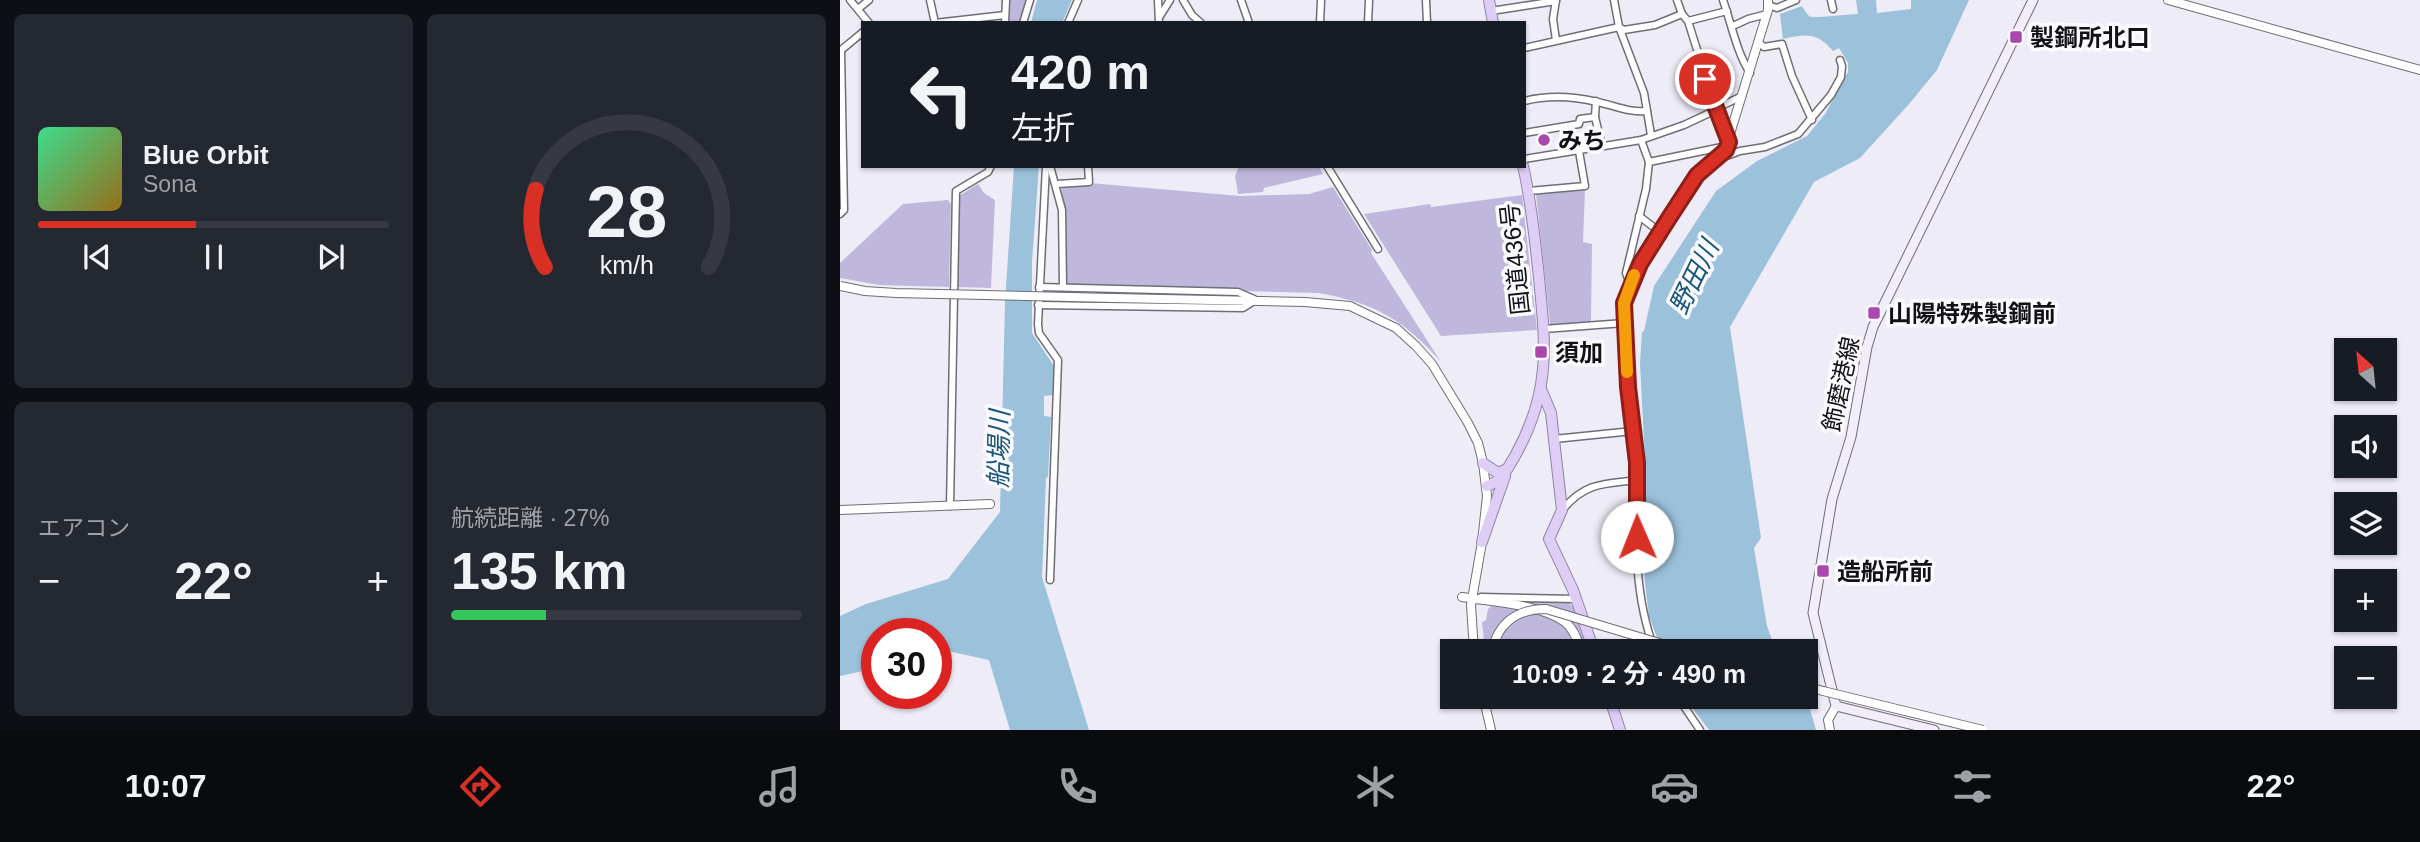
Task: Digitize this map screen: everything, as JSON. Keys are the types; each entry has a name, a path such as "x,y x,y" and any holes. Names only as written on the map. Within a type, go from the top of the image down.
{"highway":[{"path":"1489,0 1493,21"},
{"name":"国道436号","path":"1487,486 1498,481 1524,439 1541,389 1545,361 1529,191 1523,168"},
{"name":"国道436号","path":"1541,389 1551,413 1562,510 1549,539 1576,599 1590,639"},
{"path":"1483,463 1498,473 1507,469"},
{"path":"1482,542 1491,523 1496,497 1507,469"},
{"path":"1613,709 1620,730"}],"main road":[{"name":"飾磨港線","path":"1836,706 1832,699 1813,613 1832,499 1851,437 1867,347 1886,298 2033,0"},
{"path":"1836,706 1934,730"}],"street":[{"path":"850,0 867,21"},
{"path":"858,9 869,0"},
{"path":"930,0 935,21"},
{"path":"1005,21 1006,0"},
{"path":"1024,21 1030,0"},
{"path":"1069,21 1078,0"},
{"path":"1158,0 1159,20"},
{"path":"1159,20 1170,0"},
{"path":"1182,0 1199,21"},
{"path":"1241,0 1247,21"},
{"path":"1320,21 1321,0"},
{"path":"1368,21 1369,0"},
{"path":"1426,0 1427,21"},
{"path":"1614,0 1619,27 1642,85 1651,135"},
{"path":"1677,0 1688,21 1728,144"},
{"path":"1723,0 1742,61 1750,73"},
{"path":"1733,26 1768,6 1777,8 1796,0"},
{"path":"1831,0 1833,9"},
{"path":"2168,0 2420,70"},
{"path":"1491,11 1556,1 1553,19 1556,40"},
{"path":"1650,639 1640,600 1637,480 1623,323 1624,303 1630,285 1660,232 1697,175 1714,161 1728,144 1768,6"},
{"path":"1688,21 1727,11"},
{"path":"1526,48 1619,27 1624,30 1655,25 1682,14"},
{"path":"952,21 1004,15"},
{"path":"840,214 844,210 841,50 861,34"},
{"path":"1758,43 1764,47 1782,44 1792,76 1812,120"},
{"path":"1714,161 1798,135 1812,120 1841,77 1840,60"},
{"path":"1526,101 1554,95 1596,101 1628,110 1647,111"},
{"path":"1526,159 1642,139 1684,125 1743,96"},
{"path":"1596,101 1595,117 1602,146"},
{"path":"1526,132 1579,124 1580,119 1595,117"},
{"path":"1630,285 1626,273 1646,189 1649,162 1642,139"},
{"path":"1649,162 1728,144"},
{"path":"1529,191 1585,186 1579,151"},
{"path":"950,506 956,191 988,172 990,168"},
{"path":"1048,168 1038,305 1039,332 1058,360 1050,580"},
{"path":"1049,168 1057,184 1064,235 1063,287"},
{"path":"1057,184 1089,182 1088,168"},
{"path":"1328,168 1378,249"},
{"path":"1639,216 1660,232"},
{"path":"840,286 897,293 1255,300 1350,306 1396,328 1432,364 1468,423 1478,443 1483,463 1487,486 1482,542 1472,599 1474,639"},
{"path":"1039,287 1238,292 1255,300"},
{"path":"1038,305 1243,308 1255,300"},
{"path":"1544,329 1623,323"},
{"path":"1554,439 1633,431"},
{"path":"1562,510 1575,495 1587,489 1637,480"},
{"path":"840,510 990,504"},
{"path":"1472,599 1489,596 1576,599"},
{"path":"1462,597 1538,611 1566,623 1577,639"},
{"path":"1496,639 1499,630 1514,616 1522,612 1546,610 1645,639"},
{"path":"1818,690 1983,730"},
{"path":"1830,730 1828,720 1836,706"},
{"path":"1486,709 1491,730"},
{"path":"1686,709 1700,730"}],"shaded area":[{"path":"1009,0 1027,0 1021,21 1009,21"},
{"path":"1238,168 1320,168 1323,174 1264,188 1263,192 1238,194 1235,176"},
{"path":"1090,183 1240,196 1309,194 1333,187 1372,250 1371,253 1441,362 1414,334 1387,315 1339,297 1319,293 1066,286 1065,215 1061,185"},
{"path":"978,184 984,193 995,200 991,288 958,287 959,196"},
{"path":"1583,188 1583,242 1592,244 1591,322 1550,324 1536,194"},
{"path":"1522,195 1537,330 1441,336 1364,214"},
{"path":"948,200 951,204 949,287 879,285 840,278 840,263 903,204"},
{"path":"1498,599 1568,602 1576,611 1585,639 1484,639 1482,622 1486,620 1488,609"}],"water":[{"path":"1037,0 1072,0 1063,21 1032,21"},
{"name":"野田川","path":"1856,0 1876,0 1877,13 1911,9 1911,0 1969,0 1937,70 1909,104 1860,158 1814,182 1730,327 1761,538 1754,548 1767,626 1772,639 1658,639 1649,616 1645,583 1642,508 1646,481 1640,363 1642,332 1654,286 1716,191 1757,161 1807,136 1825,114 1848,72 1848,63 1839,48 1833,51 1822,40 1811,36 1783,39 1780,14 1802,6 1812,17 1858,14"},
{"path":"1014,168 1039,168 1032,262 1032,333 1054,366 1053,395 1044,396 1044,416 1051,417 1042,577 1089,730 1010,730 989,660 952,652 952,618 861,618 861,671 840,676 840,616 866,604 948,579 1000,512 1005,302"},
{"path":"1693,709 1810,709 1816,730 1709,730"}],"slow traffic":[{"path":"1627,372 1624,303 1634,275"}],"place":[{"name":"製鋼所北口","path":"2016,37"},
{"name":"みち","path":"1544,140"},
{"name":"山陽特殊製鋼前","path":"1874,313"},
{"name":"須加","path":"1541,352"},
{"name":"造船所前","path":"1823,571"}],"route":[{"path":"1637,537 1637,463 1628,387 1624,303 1640,264 1697,175 1726,150 1729,142 1705,79"}],"water label":[{"name":"船場川","path":"999,449"}]}
